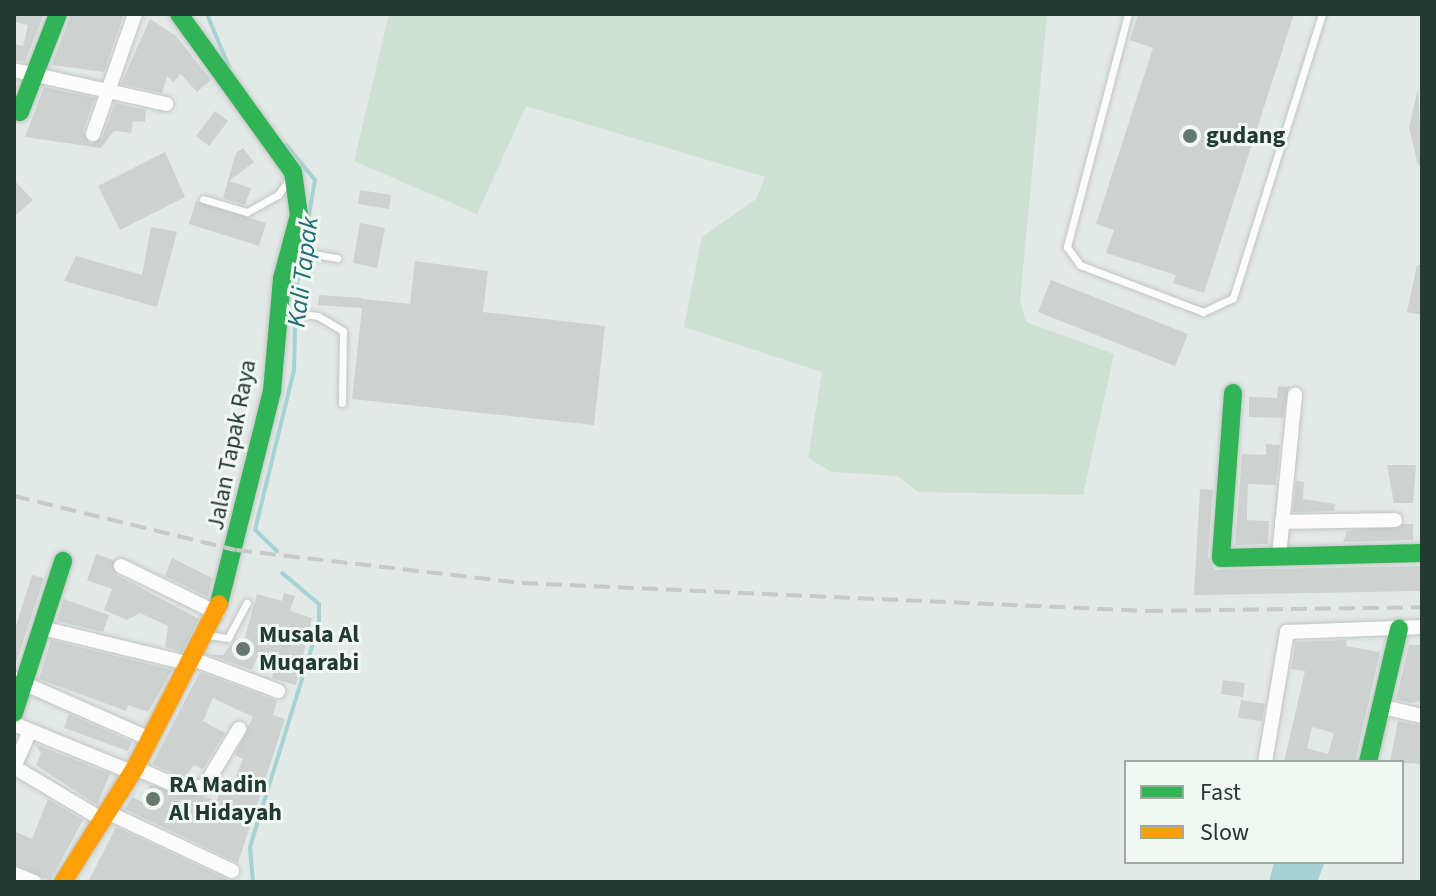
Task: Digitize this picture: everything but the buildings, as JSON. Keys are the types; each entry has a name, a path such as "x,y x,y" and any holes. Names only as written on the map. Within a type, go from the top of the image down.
{"street":[{"path":"20,112 58,14"},
{"path":"93,134 113,89 135,14"},
{"name":"Jalan Tapak Raya","path":"63,882 133,770 217,613 272,391 300,200 293,172 176,14"},
{"path":"14,70 113,89 166,104"},
{"path":"1233,393 1219,553 1227,560 1422,553"},
{"path":"1279,556 1295,395"},
{"path":"1282,522 1395,520"},
{"path":"14,713 20,681 42,628 63,561"},
{"path":"121,566 217,613"},
{"path":"1265,760 1287,632 1422,627"},
{"path":"42,628 192,662 278,691"},
{"path":"1369,760 1399,629"},
{"path":"20,681 148,738"},
{"path":"1383,707 1422,716"},
{"path":"14,724 182,788 204,787 239,729"},
{"path":"30,731 14,767 106,817 232,871"},
{"path":"14,874 34,882"}],"lane":[{"path":"1128,14 1067,247 1080,265 1203,312 1233,298 1322,14"},
{"path":"203,199 239,211 259,209 293,172"},
{"path":"292,250 337,258"},
{"path":"282,312 318,316 333,322 347,344 342,403"},
{"path":"206,634 228,638 247,603"}],"green space":[{"path":"389,14 1047,14 1020,301 1026,322 1114,354 1083,495 918,492 897,476 832,472 808,458 822,372 684,327 702,237 756,199 765,177 526,106 477,214 354,161"}],"water":[{"path":"1274,864 1324,864 1317,882 1269,882"}],"waterway":[{"name":"Kali Tapak","path":"207,14 229,67"},
{"name":"Kali Tapak","path":"277,551 255,530 294,370 296,290 315,180 286,145"},
{"name":"Kali Tapak","path":"253,882 250,847 319,624 319,604 282,573"}],"railway":[{"path":"14,496 236,550 522,583 1147,611 1422,607"}],"traffic: fast":[{"path":"20,112 58,14"},
{"path":"179,14 293,172 299,215 282,279 272,391 219,604"},
{"path":"1233,393 1221,558 1422,553"},
{"path":"14,713 63,561"},
{"path":"1368,760 1399,629"}],"traffic: slow":[{"path":"63,882 135,768 219,604"}],"place":[{"name":"gudang","path":"1190,136"},
{"name":"Musala Al Muqarabi","path":"243,649"},
{"name":"RA Madin Al Hidayah","path":"153,799"}]}
